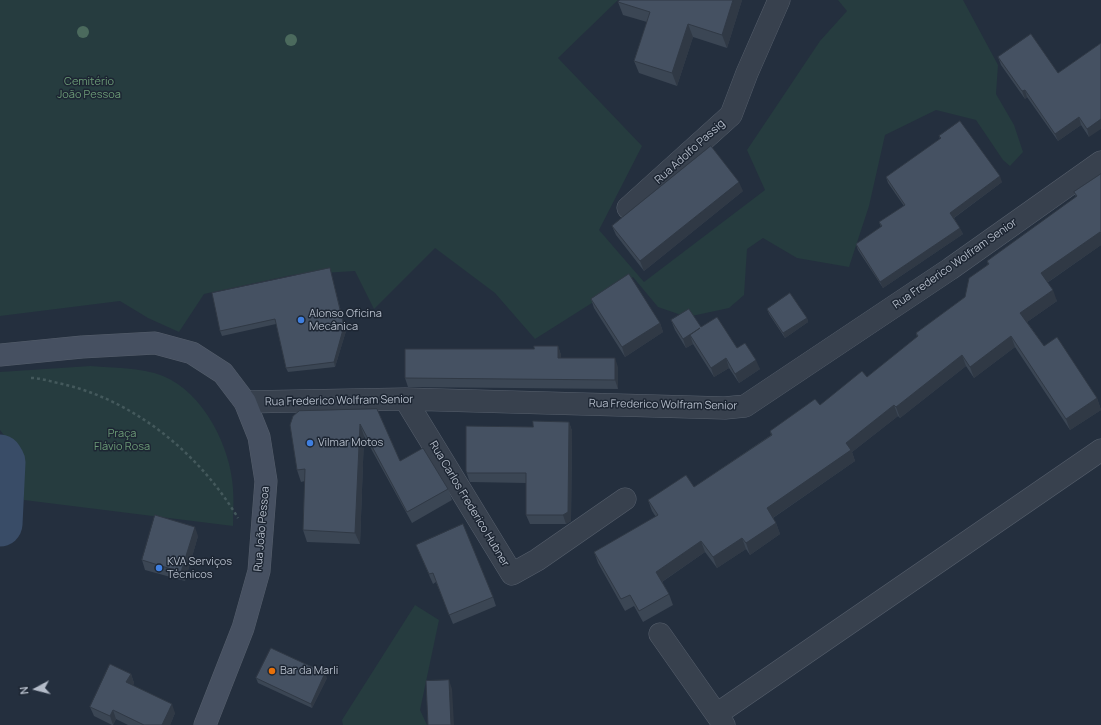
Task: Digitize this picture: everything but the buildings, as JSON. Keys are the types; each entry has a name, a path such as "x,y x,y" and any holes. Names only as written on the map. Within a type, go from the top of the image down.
{"main road":[{"name":"Rua João Pessoa","path":"0,354 155,343 192,353 223,374 245,402 258,437 266,481 259,571 242,628 205,725"}],"street":[{"name":"Rua Adolfo Passig","path":"628,208 731,116 746,73 779,0"},
{"name":"Rua Frederico Wolfram Senior","path":"245,402 405,399 725,408 745,406 950,269 1101,162"},
{"name":"Rua Carlos Frederico Hubner","path":"405,399 512,574 537,560 625,499"},
{"path":"660,634 721,720 1101,450"}],"path":[{"path":"28,378 75,387 114,402 165,433 206,473 226,499 239,520"}],"green space":[{"name":"Cemitério João Pessoa","path":"0,0 618,0 558,58 642,146 599,230 644,282 765,190 747,150 820,41 847,11 838,0 963,0 998,65 996,94 1014,125 1023,152 1010,166 1003,160 976,120 936,110 885,135 869,206 849,267 797,258 763,238 747,249 744,295 729,308 687,317 658,307 633,277 535,339 495,293 435,248 374,309 355,271 292,275 204,294 179,332 148,318 120,301 0,316"},
{"name":"Praça Flávio Rosa","path":"91,366 127,368 154,373 163,376 191,394 212,423 221,439 227,456 233,489 233,526 24,500 10,443 0,430 0,372"},
{"path":"415,605 439,620 420,710 427,725 343,725 342,720"}],"waterway":[{"path":"0,457 3,462 0,524"}],"place":[{"name":"Alonso Oficina Mecânica","path":"301,320"},
{"name":"Vilmar Motos","path":"310,443"},
{"name":"KVA Serviços Técnicos","path":"159,568"},
{"name":"Bar da Marli","path":"272,671"}]}
